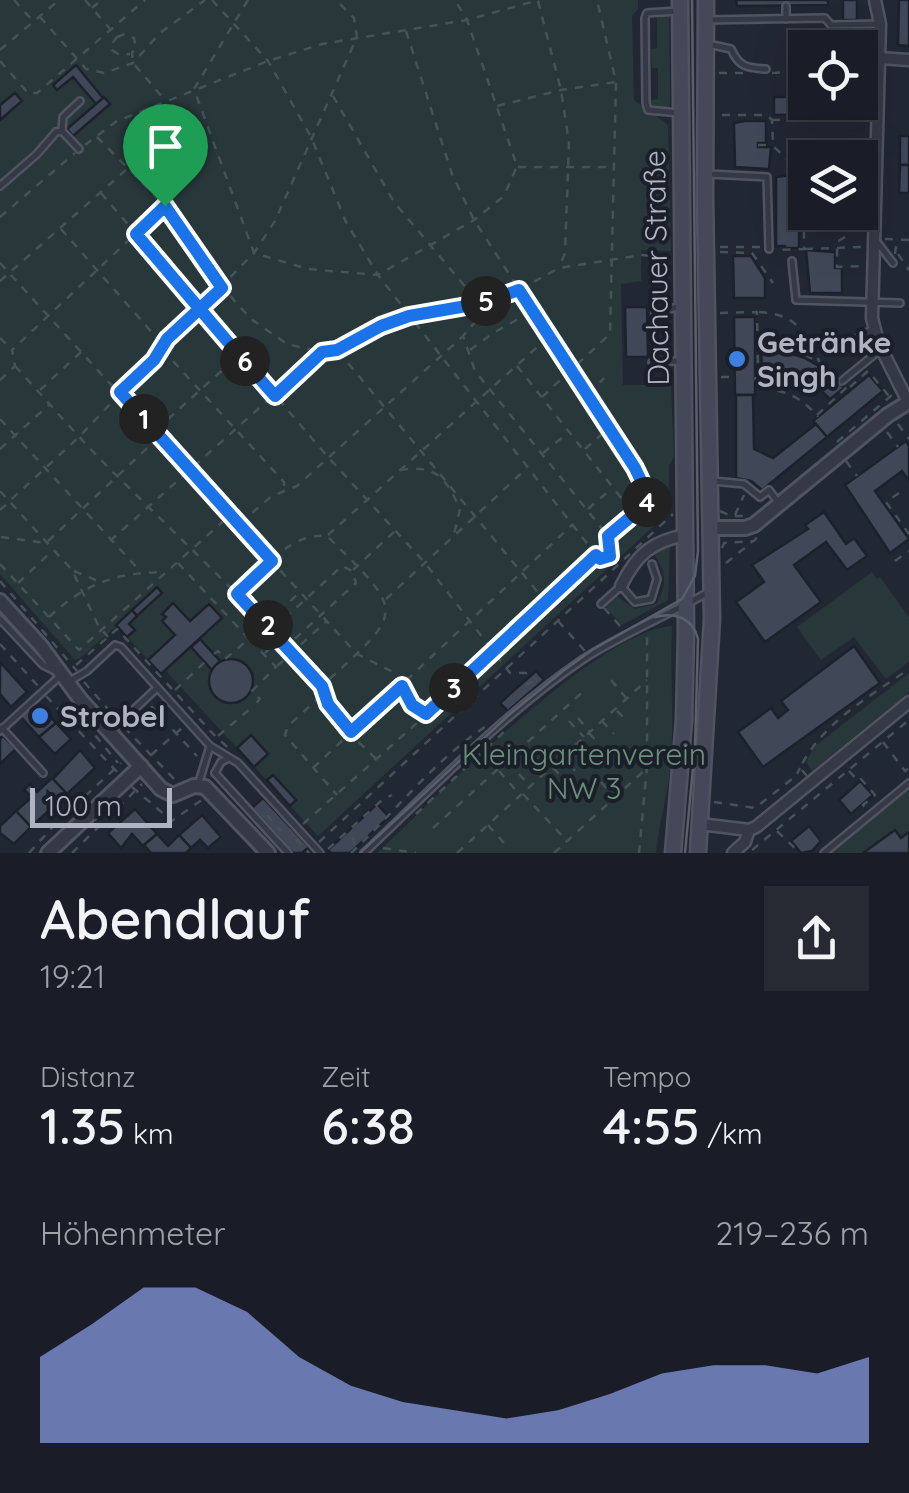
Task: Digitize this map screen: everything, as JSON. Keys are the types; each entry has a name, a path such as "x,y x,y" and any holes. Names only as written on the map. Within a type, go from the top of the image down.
{"main road":[{"name":"Dachauer Straße","path":"698,853 709,700 711,591 706,0"},
{"name":"Dachauer Straße","path":"673,853 684,720 686,605 680,5"},
{"path":"686,536 710,528"},
{"path":"675,820 700,824"}],"street":[{"path":"710,528 745,528 789,501 906,398 874,328 880,27 875,0"},
{"path":"879,58 909,60"},
{"path":"621,586 628,571 655,544 686,536"},
{"path":"0,601 115,727 130,755 147,766 161,789 173,795 200,780 268,853"},
{"path":"733,853 745,842 749,830 909,702"},
{"path":"48,853 130,785 147,766"},
{"path":"700,824 749,830"}],"lane":[{"path":"680,5 647,13 646,69 648,110 682,113"},
{"path":"786,6 786,19"},
{"path":"705,20 826,18 830,25 880,27"},
{"path":"871,30 880,27"},
{"path":"705,44 732,48 735,60 744,68 766,69"},
{"path":"79,149 62,131 63,116 80,102"},
{"path":"0,186 37,154 48,139 62,131"},
{"path":"706,174 766,177 769,248"},
{"path":"878,239 891,260"},
{"path":"792,261 796,300 900,302"},
{"path":"655,312 684,306"},
{"path":"826,346 841,348 874,328"},
{"path":"842,381 881,349"},
{"path":"652,362 684,361"},
{"path":"710,481 748,486 760,497 769,490 789,501"},
{"path":"601,604 621,586 636,602 648,601 657,584 652,564"},
{"path":"364,853 499,727 568,671 602,647 711,591"},
{"path":"0,618 43,665 70,678"},
{"path":"44,773 1,729 43,692 115,646 209,745 238,763 314,847 323,851"},
{"path":"115,727 157,688"},
{"path":"200,780 209,745"},
{"path":"200,780 227,759"},
{"path":"215,772 288,853"},
{"path":"824,853 909,783"}],"path":[{"path":"14,0 34,22"},
{"path":"0,50 59,0"},
{"path":"85,0 117,37"},
{"path":"92,8 102,0"},
{"path":"0,61 28,93 38,93 111,30 137,2 144,0"},
{"path":"40,16 86,69 104,74 133,63 160,34 205,0"},
{"path":"212,0 268,61 312,137 346,222 378,275 596,555 600,559 610,556"},
{"path":"194,89 248,0"},
{"path":"0,510 80,436 254,253 274,221 357,36 354,18 336,0"},
{"path":"254,253 308,269 378,275 474,220 504,196 517,166 467,20 455,0"},
{"path":"0,217 118,121 164,100 268,61 357,36 467,20 538,0 569,143 565,253 559,268"},
{"path":"542,396 610,334 616,82 597,0"},
{"path":"405,30 452,174 474,220 610,428 646,491 647,503 608,536"},
{"path":"125,34 134,38 136,48 132,53 120,55 111,45 125,34"},
{"path":"132,53 133,63 164,100"},
{"path":"495,106 560,90 616,82"},
{"path":"194,89 254,253"},
{"path":"238,524 272,496 297,486 476,321 478,304 394,202 332,96"},
{"path":"772,120 788,119"},
{"path":"798,120 799,127"},
{"path":"97,136 165,206 222,288 252,320 287,344 322,352 337,350 409,316 478,304 519,290 559,268 641,255 675,258"},
{"path":"758,145 773,144"},
{"path":"517,166 616,168"},
{"path":"0,280 129,167"},
{"path":"101,193 328,457 396,530 510,674 528,674"},
{"path":"12,350 165,206"},
{"path":"61,229 284,482 284,492"},
{"path":"845,237 837,242 837,267 862,266"},
{"path":"878,239 909,240"},
{"path":"898,240 898,252 909,270"},
{"path":"804,249 863,247"},
{"path":"720,252 752,252 773,283"},
{"path":"891,260 898,252"},
{"path":"0,262 357,654 391,671 412,705 426,714"},
{"path":"469,351 531,312"},
{"path":"757,312 758,388 791,393 817,416 868,372 890,397"},
{"path":"720,313 788,316 821,364"},
{"path":"463,336 475,371 608,536 610,556 618,563"},
{"path":"0,338 12,350 15,366 118,477 287,646 322,686 322,695 351,732 376,758"},
{"path":"237,594 302,538 327,536 548,338"},
{"path":"758,346 777,346 807,355 848,388"},
{"path":"807,355 812,346"},
{"path":"337,350 546,602"},
{"path":"38,391 82,351"},
{"path":"110,540 322,352"},
{"path":"154,431 239,355"},
{"path":"516,364 634,514"},
{"path":"0,380 15,366"},
{"path":"720,377 734,377"},
{"path":"588,395 604,378"},
{"path":"832,433 838,441 890,397 906,398"},
{"path":"597,408 606,398"},
{"path":"0,449 50,404"},
{"path":"0,419 142,572"},
{"path":"896,420 909,439"},
{"path":"584,450 610,428"},
{"path":"884,429 898,448"},
{"path":"542,454 569,432"},
{"path":"0,537 46,542 160,437"},
{"path":"846,462 857,476"},
{"path":"398,470 420,467 442,477 452,487 460,509 454,535"},
{"path":"385,600 528,467"},
{"path":"734,516 748,486"},
{"path":"586,510 613,487"},
{"path":"0,491 72,570 108,637"},
{"path":"899,493 886,502 909,534"},
{"path":"314,847 674,512"},
{"path":"725,513 749,516"},
{"path":"0,564 79,650 230,515"},
{"path":"313,768 573,524"},
{"path":"352,572 396,530"},
{"path":"322,686 380,630 388,610 385,600 358,566 327,536"},
{"path":"726,562 754,541"},
{"path":"17,583 54,550"},
{"path":"895,561 909,551"},
{"path":"303,824 596,555"},
{"path":"178,562 276,667"},
{"path":"272,630 342,566 352,572 356,583 287,646"},
{"path":"72,570 98,581"},
{"path":"48,617 83,588 98,581 164,572"},
{"path":"0,582 75,666 70,678 147,766 173,781 180,780"},
{"path":"214,654 218,651 225,659 300,592"},
{"path":"557,620 586,651"},
{"path":"209,745 260,699 252,691 327,621"},
{"path":"640,632 656,626"},
{"path":"638,853 648,768 647,629"},
{"path":"264,654 280,639"},
{"path":"1,648 114,769 172,821 197,801 210,801"},
{"path":"174,691 205,662"},
{"path":"714,802 755,808 796,776 811,744 909,669"},
{"path":"611,680 626,698"},
{"path":"457,853 647,680"},
{"path":"528,686 533,682"},
{"path":"434,828 586,689"},
{"path":"322,695 285,731 285,738 338,795"},
{"path":"152,706 202,761"},
{"path":"615,709 626,721"},
{"path":"578,718 598,742"},
{"path":"351,853 403,804 414,787 473,734 496,719"},
{"path":"748,853 909,720"},
{"path":"602,721 614,734"},
{"path":"539,722 544,727"},
{"path":"569,722 584,737"},
{"path":"72,853 182,728"},
{"path":"409,821 506,730"},
{"path":"519,738 525,745"},
{"path":"883,741 905,771 909,768"},
{"path":"507,748 501,754 508,762"},
{"path":"554,750 575,771"},
{"path":"532,754 562,778"},
{"path":"29,853 130,755"},
{"path":"554,853 648,768"},
{"path":"800,768 810,782"},
{"path":"498,770 567,841"},
{"path":"848,770 858,781 861,778 875,796 864,805 871,814"},
{"path":"519,774 530,786"},
{"path":"601,782 615,798"},
{"path":"323,851 392,795"},
{"path":"281,831 265,817 272,812 308,853"},
{"path":"340,822 348,831"},
{"path":"488,824 504,843"},
{"path":"776,830 800,853"},
{"path":"354,845 358,833"},
{"path":"380,848 416,853"}],"green space":[{"path":"0,0 638,0 638,9 632,16 634,100 668,125 671,251 641,250 641,281 621,284 623,385 671,385 674,457 669,466 669,512 318,836 166,671 161,674 117,626 79,659 74,659 0,574"},
{"path":"654,12 669,13 670,110 652,108 651,100 658,99 658,68 652,68 651,49 657,48 657,16 651,16"},
{"path":"670,544 668,600 622,625 605,607 617,596 635,609 656,604 664,578 653,553"},
{"path":"872,572 877,579 880,577 909,617 909,662 886,679 854,637 821,660 797,627"},
{"name":"Kleingartenverein NW 3","path":"672,626 671,760 656,853 377,853 476,758 561,686 640,635"},
{"path":"909,673 909,692 812,771 806,762 815,746"},
{"path":"909,786 909,832 863,853 826,853"}],"building":[{"path":"736,0 828,0 828,5 737,6"},
{"path":"843,0 857,0 857,20 843,20"},
{"path":"899,0 909,0 909,46 898,45"},
{"path":"76,65 103,98 96,104 73,77 57,90 53,85"},
{"path":"15,93 22,101 0,120 0,105"},
{"path":"104,97 110,104 73,136 67,129"},
{"path":"774,97 788,97 788,115 774,115"},
{"path":"766,121 766,143 758,143 758,147 771,147 769,169 735,167 734,123"},
{"path":"900,136 909,136 909,165 900,165"},
{"path":"900,165 909,165 909,193 899,193"},
{"path":"788,175 788,230 799,230 799,248 776,246 776,177"},
{"path":"806,250 835,252 835,268 842,268 842,293 810,293"},
{"path":"733,256 751,256 765,278 765,298 734,298"},
{"path":"625,307 647,307 648,357 626,357"},
{"path":"734,317 755,317 755,395 735,395"},
{"path":"761,349 805,358 832,374 844,388 830,399 798,376 762,368"},
{"path":"869,375 883,391 827,437 813,421"},
{"path":"736,395 753,395 754,449 773,458 816,424 827,437 762,490 751,481 736,478"},
{"path":"906,441 909,481 902,471 875,491 909,539 890,553 845,485"},
{"path":"824,512 846,544 854,538 867,556 847,570 826,542 794,565 821,602 765,642 736,602 764,582 752,565 808,529 805,525"},
{"path":"157,587 162,593 137,616 132,610"},
{"path":"173,603 190,621 209,604 222,618 161,674 148,660 175,635 162,621 166,617 162,614"},
{"path":"132,610 137,616 129,624 135,630 127,637 116,625"},
{"path":"200,639 221,662 212,670 191,647"},
{"path":"854,646 880,683 763,767 738,732 771,708 778,718 788,710 781,701"},
{"path":"231,659 247,665 253,681 247,697 231,703 215,697 209,681 215,665"},
{"path":"0,662 27,692 11,707 0,694"},
{"path":"536,671 544,680 508,711 500,703"},
{"path":"36,702 56,723 39,737 20,716"},
{"path":"56,723 71,739 55,754 39,737"},
{"path":"251,735 268,754 254,767 237,748"},
{"path":"3,736 16,749 0,764 0,739"},
{"path":"80,750 95,768 67,794 53,779"},
{"path":"273,775 296,800 290,806 267,780"},
{"path":"52,778 67,794 31,827 16,811 32,797 24,790 30,784 37,792"},
{"path":"860,781 873,795 851,814 839,800"},
{"path":"263,798 309,847 302,853 293,853 252,808"},
{"path":"377,804 389,817 350,853 328,850"},
{"path":"135,809 157,834 143,846 132,834 121,848 108,833"},
{"path":"16,811 31,827 14,844 0,833 0,826"},
{"path":"202,815 221,837 208,848 200,840 191,848 179,835"},
{"path":"809,826 821,841 812,851 801,853 791,841"},
{"path":"895,830 901,838 909,832 909,853 863,853"},
{"path":"157,834 168,846 179,835 191,848 186,853 151,853 144,845"}],"tram line":[{"path":"360,853 510,714 592,650 682,599 695,576 698,551 692,0"},
{"path":"655,617 682,618 692,626 698,639 695,747 685,853"}],"place":[{"name":"Getränke Singh","path":"737,359"},
{"name":"Strobel","path":"40,716"}],"route":[{"path":"165,206 136,234 200,309 239,355 275,396 322,352 337,350 381,326 409,316 478,304 519,290 635,468 647,503 608,536 610,556 600,559 596,555 426,714 412,705 402,686 351,732 322,695 322,686 237,594 272,561 120,392 154,360 167,339 200,309 222,288 165,206"}]}
